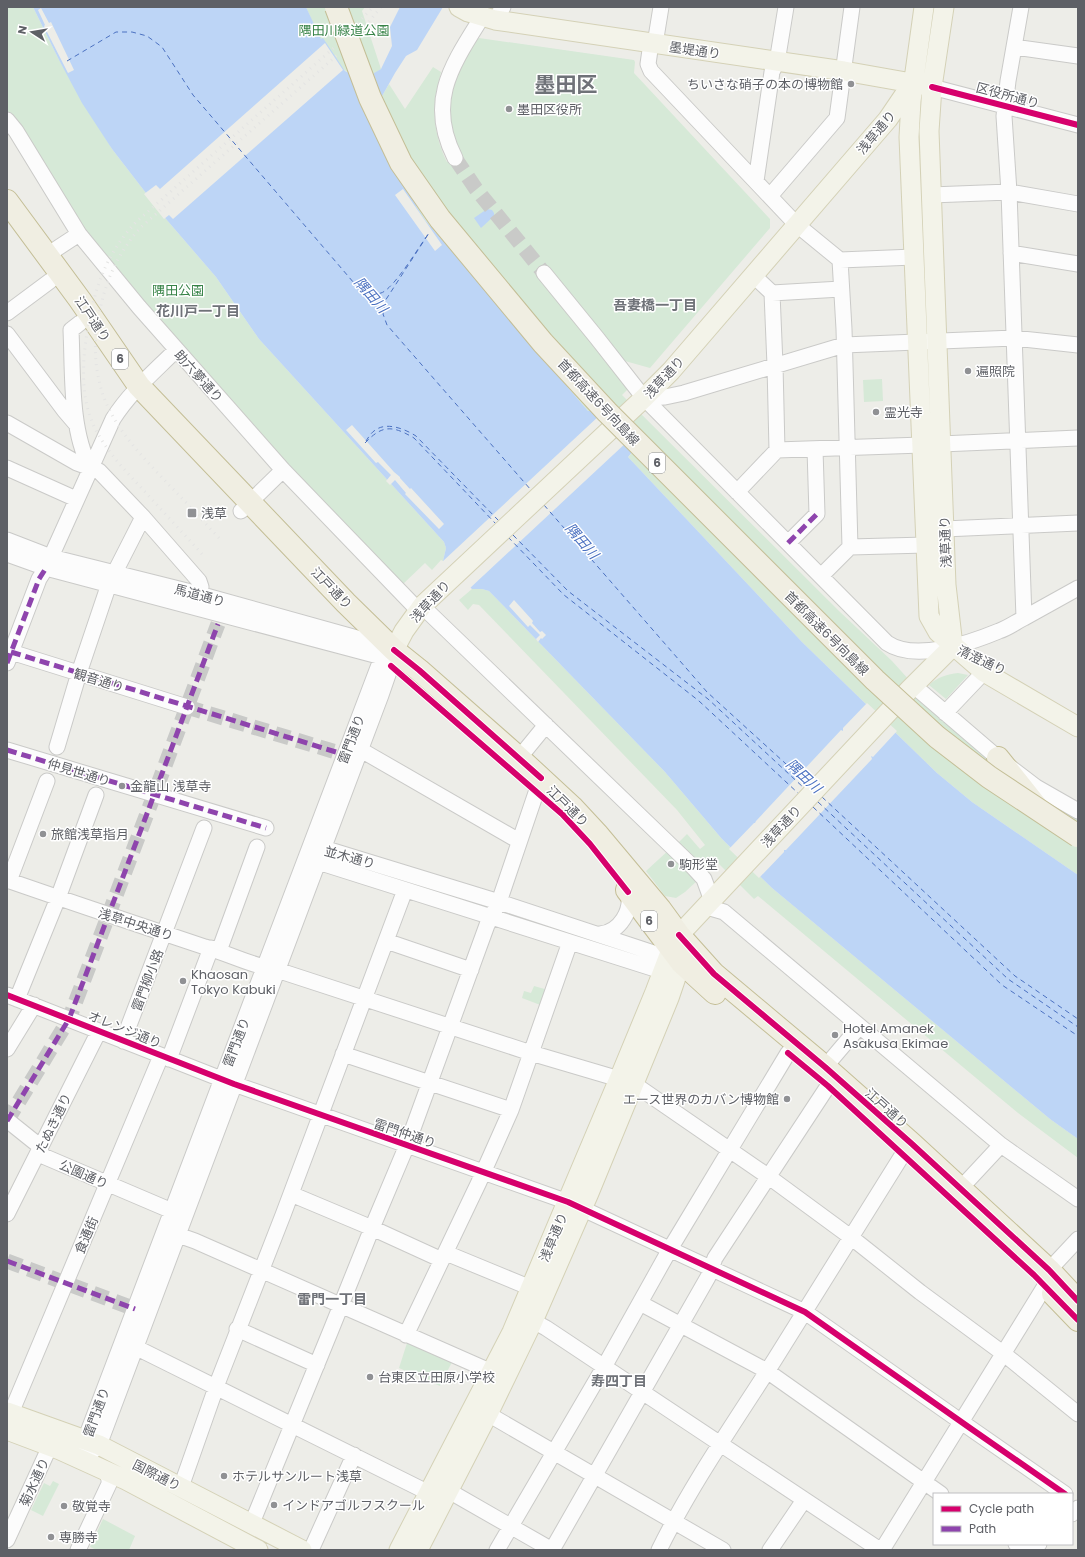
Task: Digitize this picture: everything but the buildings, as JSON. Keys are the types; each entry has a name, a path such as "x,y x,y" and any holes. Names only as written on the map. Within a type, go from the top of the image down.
{"highway":[{"name":"首都高速6号向島線","path":"336,7 370,98 401,163 440,220 543,343 618,423 875,680 949,746 989,777 1078,836"},
{"name":"首都高速6号向島線","path":"350,7 382,92 413,156 450,211 553,334 622,409 885,671 947,727 998,766 1078,820"},
{"name":"江戸通り","path":"7,201 80,300 135,390"},
{"name":"江戸通り","path":"7,222 80,322 135,390 246,506 364,640 389,658 539,784 572,807 598,835 660,909 684,942"},
{"name":"江戸通り","path":"246,506 323,578 389,658 419,670 519,758 562,814 590,844 628,892 684,942"},
{"path":"998,758 1047,820 1078,843"},
{"path":"684,942 714,983"},
{"name":"江戸通り","path":"714,983 788,1052 826,1076"},
{"name":"江戸通り","path":"714,983 826,1076 908,1149 1047,1278 1078,1301"},
{"name":"江戸通り","path":"908,1149 960,1189 1047,1278 1078,1320"}],"main road":[{"name":"墨堤通り","path":"459,7 653,43 844,71 913,82 932,87"},
{"name":"浅草通り","path":"924,7 913,82 909,137 926,545 930,616 938,632 953,646"},
{"name":"浅草通り","path":"944,7 932,87 929,131 946,585 953,646"},
{"name":"浅草通り","path":"389,658 404,631 420,608 644,398 670,371 888,119 913,82"},
{"name":"浅草通り","path":"418,1550 488,1414 533,1321 575,1205 626,1082 669,998 684,942 730,881 911,688 953,646"},
{"name":"清澄通り","path":"953,646 984,672 1078,727"},
{"name":"清澄通り","path":"953,646 989,660 1078,712"},
{"name":"浅草通り","path":"399,1550 492,1372 512,1332 531,1288 575,1205"},
{"name":"国際通り","path":"8,1418 92,1442 302,1550"},
{"name":"国際通り","path":"8,1418 50,1446 84,1460 132,1483 246,1547"}],"street":[{"path":"661,7 648,64 651,71 796,224 840,260 914,257"},
{"path":"756,182 772,72 777,62 786,7"},
{"path":"770,196 837,118 852,7"},
{"path":"1021,7 1005,106 1024,618"},
{"path":"455,158 444,132 442,119 444,92 455,60 494,14"},
{"path":"1014,47 1078,56"},
{"name":"区役所通り","path":"932,87 1078,125"},
{"name":"助六夢通り","path":"7,120 16,131 79,234 176,350 283,470 395,584 546,725 702,875 684,942"},
{"path":"931,195 1009,192 1078,204"},
{"path":"47,255 79,234"},
{"path":"1011,253 1078,264"},
{"path":"840,260 850,547"},
{"path":"544,273 644,398 887,643 894,647 918,652 953,646 1000,631 1075,593"},
{"path":"737,492 777,450 776,365 772,293 753,275"},
{"path":"7,313 50,281"},
{"path":"772,293 841,289"},
{"path":"80,322 71,330 76,424 83,454 90,467"},
{"path":"7,334 76,424"},
{"path":"644,398 665,397 684,393 844,345 1014,338 1078,345"},
{"path":"9,656 39,579 48,563 90,467 113,419 121,406 135,390 176,350"},
{"path":"7,423 77,463 99,471 144,517 199,580 201,587 199,594"},
{"path":"941,444 1078,438"},
{"path":"777,450 922,445"},
{"path":"788,543 817,514 815,449"},
{"path":"7,468 76,499"},
{"path":"246,506 283,470"},
{"path":"57,747 79,673 111,579 144,517"},
{"path":"944,529 1078,523"},
{"name":"馬道通り","path":"7,540 30,550 48,563"},
{"path":"822,576 850,547 926,545"},
{"name":"馬道通り","path":"7,554 111,579 389,658"},
{"name":"馬道通り","path":"111,579 199,594 364,640"},
{"name":"観音通り","path":"9,656 79,673 187,707"},
{"name":"雷門通り","path":"270,969 318,862 316,848 361,750 389,658"},
{"name":"雷門通り","path":"129,1344 178,1235 228,1082 389,658"},
{"path":"945,713 984,672"},
{"path":"911,688 945,713 998,758 1036,787 1078,812"},
{"path":"519,758 546,725"},
{"name":"仲見世通り","path":"7,750 266,828"},
{"path":"361,750 519,841"},
{"path":"8,881 47,781"},
{"path":"252,1524 407,1145 491,917 499,902 539,784"},
{"path":"12,997 58,898 96,796"},
{"name":"雷門柳小路","path":"123,1041 204,828"},
{"name":"食通街","path":"8,1418 107,1184 215,950 257,847"},
{"name":"並木通り","path":"316,848 499,902 606,936 684,942"},
{"name":"並木通り","path":"318,862 610,954 684,942"},
{"name":"浅草中央通り","path":"8,881 270,969 626,1082 729,1150 852,1238 920,1292 1004,1354 1078,1414"},
{"path":"181,1487 237,1329 261,1270 405,890"},
{"path":"610,954 614,953 618,949 618,942 606,936 607,933 613,930 621,922 629,908 630,900 628,892"},
{"path":"684,942 724,912 1001,1145 1078,1199"},
{"path":"386,941 471,970"},
{"path":"406,1335 511,1110 570,942"},
{"name":"オレンジ通り","path":"12,997 228,1082"},
{"path":"7,1049 34,1005"},
{"path":"448,1490 552,1550 708,1277 715,1258 768,1177 826,1076 859,1026"},
{"name":"たぬき通り","path":"7,1214 99,1031"},
{"path":"497,1550 670,1249 788,1052"},
{"path":"343,1054 511,1110"},
{"name":"雷門通り","path":"84,1460 129,1344 172,1212 228,1082"},
{"name":"雷門仲通り","path":"228,1082 575,1205 805,1312 1064,1493"},
{"name":"公園通り","path":"7,1121 37,1144 43,1156 172,1212"},
{"path":"960,1189 1001,1145"},
{"path":"659,1550 674,1520 720,1444 908,1149"},
{"path":"290,1194 372,1228 531,1288"},
{"path":"178,1235 195,1241 492,1372"},
{"path":"533,1321 604,1366 881,1550 962,1423 1004,1354 1047,1278 1078,1239"},
{"path":"640,1303 767,1371 939,1493"},
{"path":"237,1329 318,1364"},
{"path":"129,1344 429,1493"},
{"path":"488,1414 594,1476 674,1520 723,1550"},
{"name":"菊水通り","path":"7,1540 50,1446"},
{"path":"311,1550 354,1455"},
{"path":"78,1550 109,1481 104,1470 84,1460"},
{"path":"770,1550 804,1500"}],"green space":[{"name":"隅田公園","path":"7,7 33,7 59,60 112,149 166,219 216,277 259,339 444,542 446,548 443,561 441,560 432,570 425,563 402,585 354,539 100,255 7,112"},
{"name":"隅田川緑道公園","path":"306,7 365,7 362,11 381,69 367,76 355,75 344,69 334,59 325,46"},
{"path":"479,38 634,60 634,73 770,219 770,228 650,368 625,361 575,300 628,389 622,395 839,611 892,661 929,702 1078,810 1078,875 972,802 937,773 802,642 628,457 634,451 594,411 588,411 425,220 415,206 420,203 418,201 414,202 391,162 381,98 389,84 405,109 433,67 441,72 435,99 437,133 447,162 461,154 451,122 450,109 452,96 455,83 461,69 476,40"},
{"path":"922,136 929,323 925,323 918,137"},
{"path":"882,379 883,401 864,402 863,380"},
{"path":"472,589 489,591 665,772 722,839 772,888 1050,1119 1078,1139 1078,1158 1018,1113 758,896 754,899 717,862 711,861 715,865 708,873 677,844 687,834 700,849 705,845 677,810 479,605 473,604 468,610 459,600"},
{"path":"958,673 968,675 946,699 929,685 943,676"},
{"path":"671,848 698,880 676,898 665,896 646,871"},
{"path":"534,986 548,990 543,1006 522,998 524,991 531,993"},
{"path":"407,1343 452,1362 440,1386 399,1368"},
{"path":"53,1481 59,1484 43,1516 31,1510 44,1483 50,1486"},
{"path":"103,1519 135,1536 129,1550 97,1550 90,1547"}],"water":[{"name":"隅田川","path":"33,7 306,7 321,39 323,38 345,71 355,76 369,76 381,69 392,46 390,27 400,7 443,7 417,50 406,56 381,98 391,162 414,202 418,200 420,203 416,206 425,220 588,411 594,411 634,450 628,457 802,642 937,773 972,802 1078,875 1078,1139 1050,1119 772,888 722,839 665,772 489,591 472,589 443,561 446,548 444,542 259,339 216,277 166,219 112,149 82,103"},
{"path":"487,209 492,210 494,216 481,228 474,218"}],"pier":[{"path":"41,8 49,23 51,22 74,70 68,73 44,26 45,25 38,10"},
{"path":"325,43 343,70 173,219 169,215 164,219 144,194 156,185 160,189"},
{"path":"403,189 442,245 435,251 395,195"},
{"path":"600,415 628,441 469,589 442,562"},
{"path":"352,425 394,472 444,524 439,529 405,494 406,493 395,480 390,485 386,481 391,475 378,462 376,463 346,430"},
{"path":"514,600 533,621 532,623 540,632 542,631 546,635 538,642 536,639 540,635 530,625 528,627 509,606"},
{"path":"867,703 897,731 873,757 871,756 872,759 759,878 729,849 841,730 843,731 843,728"}],"ferry route":[{"path":"67,61 116,32 132,32 147,36 162,47 193,95 360,290 375,294 386,290 400,275 429,233 385,301 383,314 387,325 531,490"},
{"path":"366,441 373,432 379,428 390,426 416,436 499,521"},
{"path":"365,443 377,433 388,429 399,431 414,438 496,524"},
{"path":"544,505 707,692 808,784"},
{"path":"513,535 568,591 708,699 804,788"},
{"path":"508,537 564,595 699,701 799,794"},
{"path":"822,797 1015,976 1078,1019"},
{"path":"818,802 1008,979 1078,1027"},
{"path":"813,807 1002,985 1078,1036"}],"tunnel":[{"path":"455,158 476,189 544,273"},
{"path":"7,1121 69,1019 218,624"},
{"path":"187,707 336,752"},
{"path":"7,1261 135,1309"}],"railway":[{"path":"202,554 112,455 92,422 88,410 84,387 84,363 90,316 97,290 112,255 136,222 337,45 373,7"},
{"path":"219,538 137,450 126,437 109,410 99,380 95,352 97,323 107,284 126,246 140,228 343,50 381,7"}],"marked path":[{"path":"788,543 817,514"},
{"path":"7,663 39,579 46,568"},
{"path":"7,1121 69,1019 218,624"},
{"path":"11,652 336,752"},
{"path":"7,750 266,828"},
{"path":"7,1261 135,1309"}],"cycle path":[{"path":"932,87 1078,125"},
{"path":"394,650 419,670 541,778"},
{"path":"391,666 562,814 590,844 628,892"},
{"path":"679,935 714,974 825,1067 912,1144 1049,1270 1078,1301"},
{"path":"7,995 234,1084 568,1202 805,1312 1064,1493"},
{"path":"788,1053 828,1086 1034,1275 1078,1320"}],"place":[{"name":"ちいさな硝子の本の博物館","path":"851,84"},
{"name":"墨田区役所","path":"509,109"},
{"name":"遍照院","path":"968,371"},
{"name":"霊光寺","path":"876,412"},
{"name":"浅草","path":"192,513"},
{"name":"金龍山 浅草寺","path":"122,786"},
{"name":"旅館浅草指月","path":"43,834"},
{"name":"駒形堂","path":"671,864"},
{"name":"Khaosan Tokyo Kabuki","path":"183,981"},
{"name":"Hotel Amanek Asakusa Ekimae","path":"835,1035"},
{"name":"エース世界のカバン博物館","path":"787,1099"},
{"name":"台東区立田原小学校","path":"370,1377"},
{"name":"ホテルサンルート浅草","path":"224,1476"},
{"name":"インドアゴルフスクール","path":"274,1505"},
{"name":"敬覚寺","path":"64,1506"},
{"name":"専勝寺","path":"51,1537"}],"district":[{"name":"墨田区","path":"566,85"},
{"name":"吾妻橋一丁目","path":"655,305"},
{"name":"花川戸一丁目","path":"198,311"},
{"name":"雷門一丁目","path":"332,1299"},
{"name":"寿四丁目","path":"619,1381"}]}
